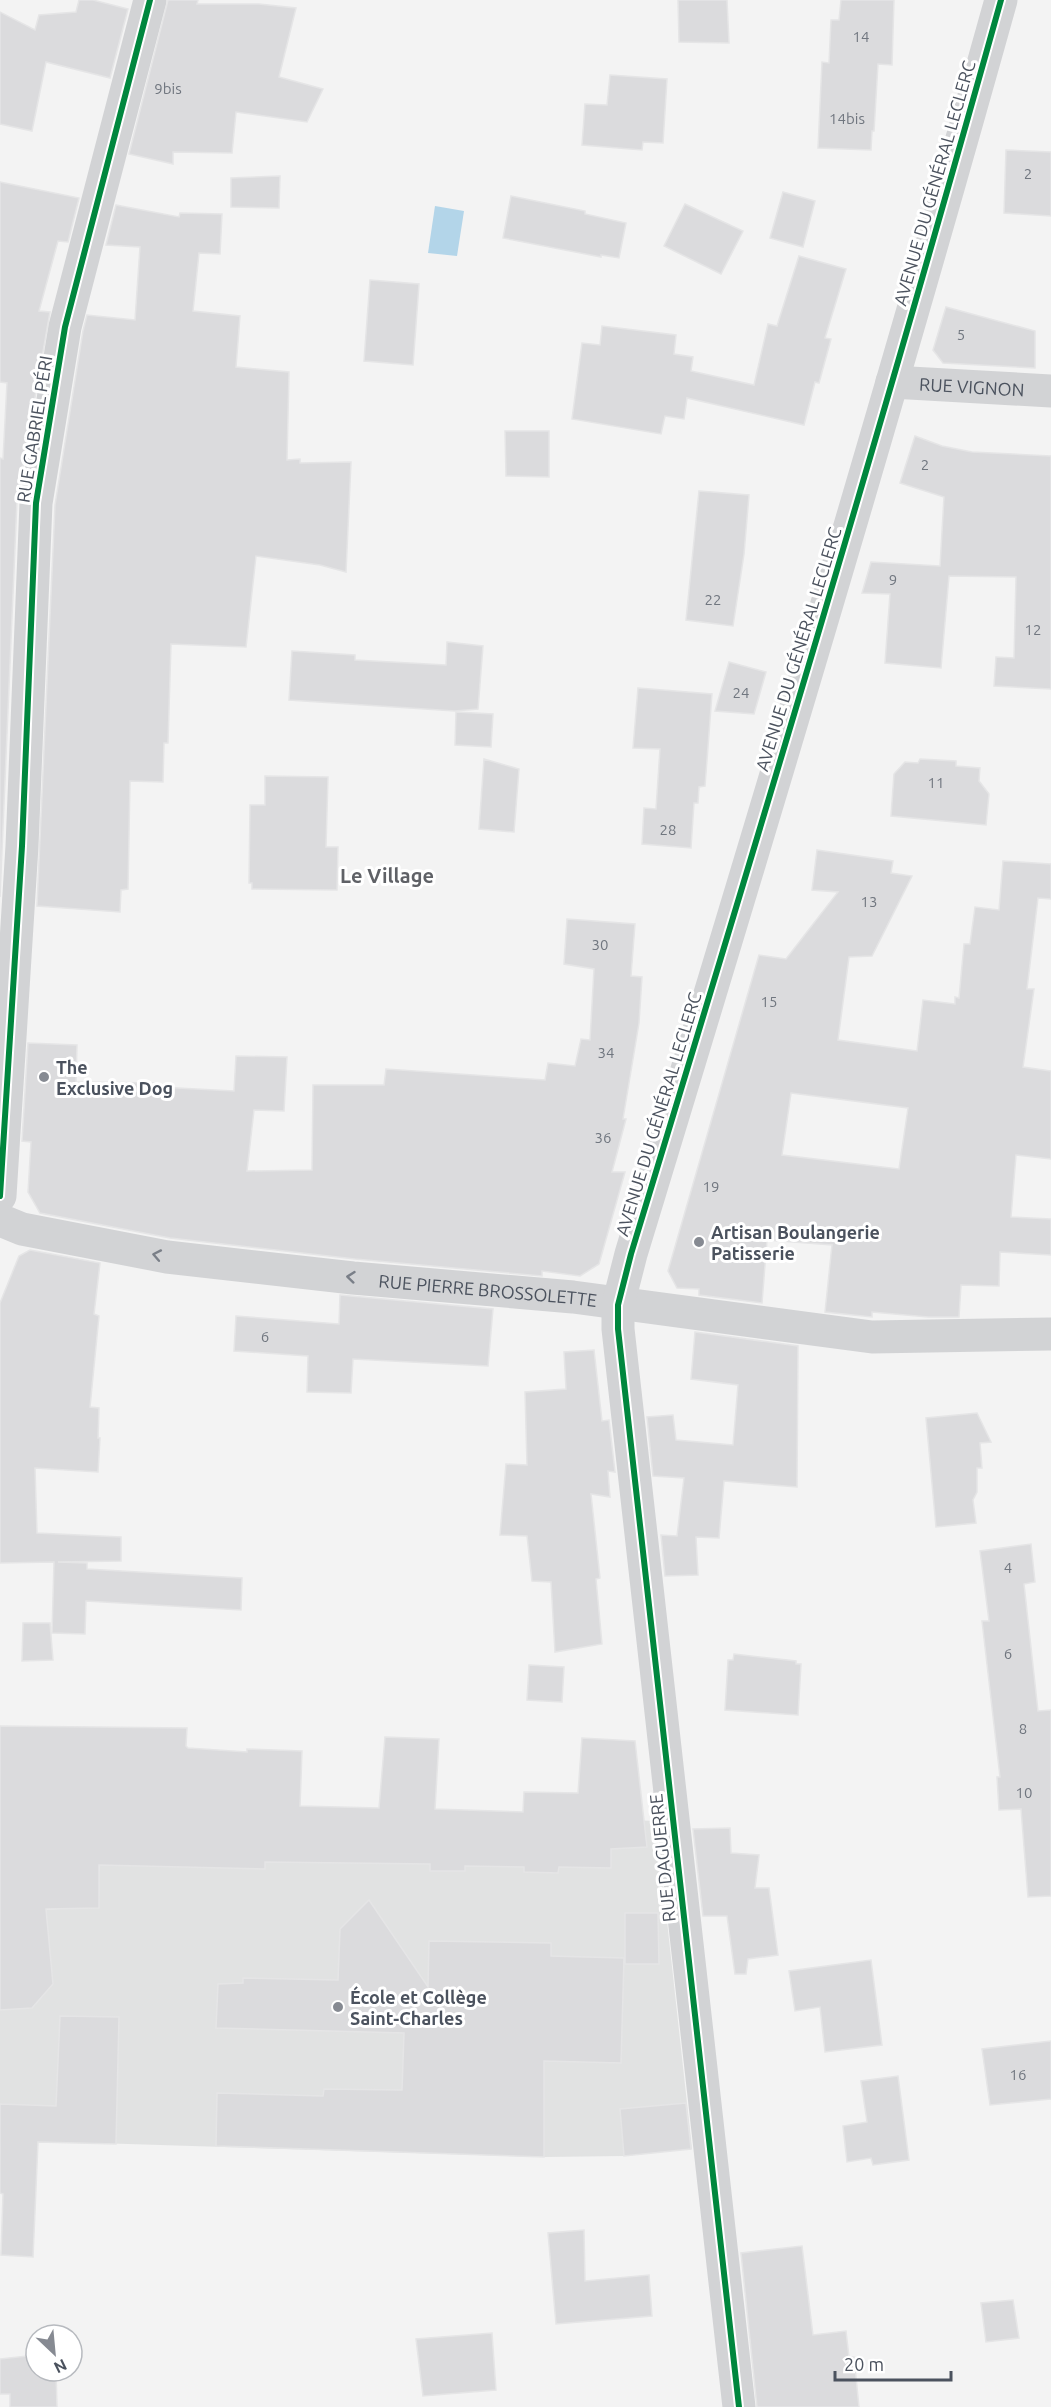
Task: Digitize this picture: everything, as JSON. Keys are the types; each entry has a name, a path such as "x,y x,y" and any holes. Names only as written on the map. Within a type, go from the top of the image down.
{"street":[{"name":"RUE GABRIEL PÉRI","path":"0,1196 22,846 36,503 65,327 150,0"},
{"name":"AVENUE DU GÉNÉRAL LECLERC","path":"618,1305 631,1254 739,901 892,382 1001,0"},
{"name":"RUE VIGNON","path":"892,382 1051,391"},
{"name":"RUE PIERRE BROSSOLETTE","path":"0,1220 22,1229 167,1257 353,1278 573,1298 872,1337 1051,1334"},
{"name":"RUE DAGUERRE","path":"618,1305 619,1341 739,2407"}],"shaded area":[{"name":"École et Collège Saint-Charles","path":"100,1801 656,1821 692,2149 624,2156 544,2157 0,2140 0,1912 99,1907"}],"water":[{"path":"435,206 464,211 457,256 428,253"}],"building":[{"path":"79,0 93,0 128,9 110,78 46,62 32,131 0,124 0,12 35,30 39,15 76,12"},
{"path":"168,0 198,0 197,4 259,4 296,8 279,77 323,89 307,122 236,112 232,153 173,152 173,164 129,154"},
{"path":"678,0 727,0 729,43 679,42"},
{"path":"841,0 894,0 892,65 878,64 871,150 818,148 822,62 829,63 831,20 839,20"},
{"path":"610,75 667,79 663,143 643,142 642,150 582,145 585,104 607,105"},
{"path":"1006,150 1051,152 1051,216 1004,213"},
{"path":"280,176 279,208 231,207 231,178"},
{"path":"0,182 79,198 68,242 58,241 39,311 50,312 17,500 0,897 0,458 3,459 7,383 0,382"},
{"path":"783,192 815,201 803,247 770,238"},
{"path":"511,196 585,211 585,214 626,223 619,258 601,255 601,257 503,238"},
{"path":"685,204 743,231 721,274 664,246"},
{"path":"116,205 179,217 180,213 222,214 220,254 199,253 193,311 240,316 236,367 289,372 287,460 300,459 300,463 351,462 346,572 320,565 256,556 246,647 171,644 168,743 164,743 163,782 130,781 128,889 121,890 120,912 37,906 55,505 83,331 87,315 135,320 140,247 106,245"},
{"path":"799,256 846,269 825,338 831,339 819,383 815,382 804,425 687,398 684,419 665,416 661,434 572,419 582,343 600,345 602,326 676,335 674,354 693,357 691,371 754,385 768,324 777,326"},
{"path":"370,280 419,284 413,365 364,361"},
{"path":"946,307 1035,331 1035,368 943,363 933,350"},
{"path":"505,431 549,431 549,477 506,476"},
{"path":"915,436 942,446 972,452 1051,456 1051,689 994,686 996,657 1014,658 1016,577 949,576 941,668 885,663 890,594 862,593 871,562 940,566 944,497 900,483"},
{"path":"699,491 749,495 744,554 733,626 686,620"},
{"path":"447,642 483,646 478,709 455,711 289,700 292,651 355,655 355,660 446,665"},
{"path":"729,662 766,672 754,714 715,711"},
{"path":"638,688 712,694 705,786 699,787 698,803 694,803 691,848 642,844 644,808 656,809 660,749 633,748"},
{"path":"456,712 493,714 491,747 455,745"},
{"path":"484,759 519,769 514,832 479,829"},
{"path":"920,759 956,761 956,766 980,768 979,781 989,794 986,825 891,816 894,774 905,762 918,763"},
{"path":"265,776 328,777 326,847 338,847 337,890 252,889 252,883 249,883 250,805 265,805"},
{"path":"817,850 893,861 891,873 912,876 872,956 849,957 838,1040 917,1051 923,1000 955,1004 955,997 959,998 964,944 970,944 975,907 999,910 1003,861 1051,864 1051,899 1038,898 1027,989 1034,989 1023,1067 1051,1071 1051,1159 1016,1155 1011,1217 1051,1219 1051,1255 1000,1252 999,1286 961,1285 959,1317 872,1312 872,1317 825,1312 832,1245 767,1240 762,1303 699,1295 699,1289 677,1288 668,1271 759,955 786,959 838,892 812,890","holes":["791,1093 908,1108 899,1169 782,1155"]},
{"path":"567,919 635,924 631,976 642,977 639,1023 623,1119 626,1119 612,1172 625,1172 599,1264 580,1276 542,1271 542,1276 355,1259 170,1238 40,1213 28,1192 31,1142 22,1141 28,1043 77,1045 76,1082 159,1083 159,1087 234,1091 236,1056 287,1057 284,1111 254,1110 247,1171 312,1170 313,1085 384,1085 386,1069 545,1080 548,1063 575,1066 581,1039 590,1040 594,969 564,964"},
{"path":"30,1250 100,1263 94,1314 99,1316 90,1407 99,1408 98,1472 35,1468 37,1533 121,1537 121,1561 58,1562 87,1563 87,1569 242,1578 241,1610 86,1601 85,1634 52,1633 54,1562 0,1563 0,1303 19,1256"},
{"path":"340,1295 493,1309 488,1366 353,1359 351,1393 307,1392 308,1356 234,1351 236,1316 339,1324"},
{"path":"695,1332 798,1346 797,1487 724,1481 719,1538 696,1537 698,1575 665,1576 661,1535 677,1536 684,1478 653,1476 647,1417 673,1415 676,1440 733,1445 738,1385 691,1379"},
{"path":"594,1350 602,1421 609,1420 615,1472 608,1471 610,1497 591,1494 600,1578 596,1579 602,1644 555,1652 551,1582 532,1581 527,1536 500,1535 506,1464 527,1465 525,1392 566,1389 564,1352"},
{"path":"977,1413 991,1442 980,1443 982,1468 977,1468 977,1492 973,1500 976,1523 936,1527 926,1418"},
{"path":"1031,1544 1035,1582 1024,1584 1038,1711 1051,1710 1051,1896 1028,1897 1021,1809 999,1810 997,1777 1000,1777 982,1621 989,1621 980,1551"},
{"path":"23,1623 50,1623 53,1660 22,1661"},
{"path":"734,1654 796,1661 796,1664 801,1664 798,1715 725,1710 728,1660 733,1660"},
{"path":"529,1665 564,1667 562,1702 527,1700"},
{"path":"0,1726 187,1728 186,1746 188,1748 247,1752 247,1749 302,1751 300,1806 379,1808 385,1737 439,1739 435,1809 523,1812 524,1792 578,1793 582,1738 635,1741 647,1847 611,1849 611,1868 559,1867 558,1873 524,1872 524,1867 465,1866 465,1871 430,1871 430,1864 265,1862 265,1869 99,1865 99,1908 46,1909 53,1984 32,2008 0,2010"},
{"path":"730,1828 731,1853 759,1855 755,1888 769,1888 778,1955 748,1959 746,1974 735,1974 727,1916 703,1916 693,1829"},
{"path":"369,1900 428,1987 429,1941 551,1943 551,1956 624,1958 621,2063 544,2061 544,2157 216,2146 217,2093 323,2096 324,2089 402,2090 404,2033 216,2028 218,1984 243,1983 243,1978 338,1980 340,1929"},
{"path":"625,1913 658,1913 659,1964 625,1964"},
{"path":"871,1960 882,2045 825,2052 820,2007 795,2011 789,1971"},
{"path":"60,2016 119,2017 116,2144 38,2142 33,2257 1,2255 3,2194 0,2193 0,2104 56,2106"},
{"path":"1051,2041 1051,2099 990,2105 982,2049"},
{"path":"898,2076 909,2160 873,2165 871,2158 847,2162 843,2126 867,2122 861,2081"},
{"path":"686,2103 691,2149 624,2156 620,2109"},
{"path":"584,2230 585,2281 649,2275 652,2316 556,2324 548,2233"},
{"path":"802,2246 813,2335 846,2331 849,2357 854,2357 859,2407 757,2407 741,2253"},
{"path":"1013,2300 1019,2338 986,2342 981,2303"},
{"path":"492,2333 496,2390 423,2396 416,2339"},
{"path":"24,2356 24,2383 56,2383 57,2407 10,2407 10,2394 0,2394 0,2359"}],"cycle path":[{"path":"0,1196 22,846 36,503 65,327 150,0"},
{"path":"739,2407 618,1329 618,1305 631,1254 866,471 1001,0"}],"place":[{"name":"The Exclusive Dog","path":"44,1077"},
{"name":"Artisan Boulangerie Patisserie","path":"699,1242"},
{"name":"École et Collège Saint-Charles","path":"338,2007"}],"district":[{"name":"Le Village","path":"387,875"}]}
